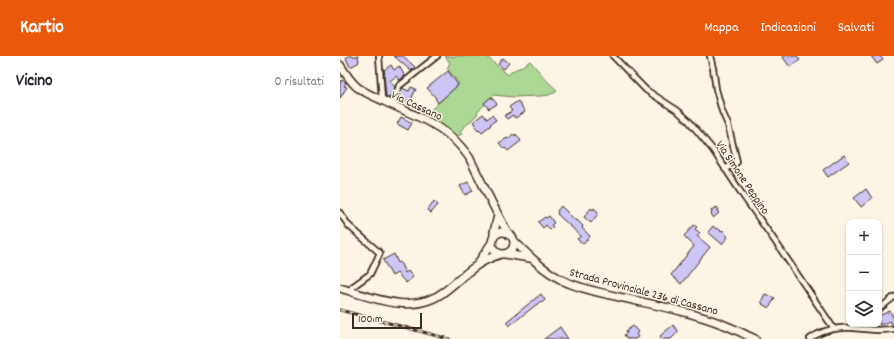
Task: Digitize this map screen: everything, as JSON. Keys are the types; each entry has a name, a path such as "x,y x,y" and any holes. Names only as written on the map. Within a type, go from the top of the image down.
{"main road":[{"name":"Via Cassano","path":"340,65 350,80 366,93 427,120 450,136 460,146 471,161 509,234"},
{"path":"498,215 494,232 493,248 503,254 530,258"},
{"path":"477,265 494,239 500,233 509,234 530,258"},
{"path":"340,288 388,302 405,304 424,302 440,295 477,265 508,253 513,248 514,241"},
{"name":"Strada Provinciale 236 di Cassano","path":"530,258 556,276 576,286 685,312 722,324 755,339"}],"street":[{"path":"379,56 382,100"},
{"path":"392,105 399,86 437,56"},
{"name":"Via Simone Peppino","path":"613,56 646,90 678,111 689,121 713,150 834,329"},
{"path":"710,56 716,89 722,111 727,120 737,162 725,169"},
{"path":"340,213 349,226 380,253 370,274 352,287 350,291"},
{"path":"882,307 894,297"},
{"path":"810,339 821,332 842,328 877,330 894,329"}],"green space":[{"path":"445,56 486,56 508,75 512,71 530,61 557,90 549,95 541,96 513,97 494,95 477,113 478,114 460,131 462,134 453,136 437,123 424,116 459,84 447,68 450,63"}],"building":[{"path":"348,56 358,56 358,63 350,67 346,58"},
{"path":"394,56 403,56 415,67 411,71"},
{"path":"782,56 797,56 800,60 790,67"},
{"path":"871,56 880,56 883,60 877,64"},
{"path":"503,58 509,63 504,69 498,64"},
{"path":"391,65 394,70 399,66 405,76 399,80 396,76 390,81 395,87 390,98 386,96 384,70"},
{"path":"448,71 458,85 438,103 436,98 427,88"},
{"path":"342,80 346,83 344,86 347,87 340,98 340,83"},
{"path":"411,87 416,89 409,104 399,97 402,88 409,91"},
{"path":"491,97 497,104 489,109 484,103"},
{"path":"518,101 525,112 515,118 513,115 507,119 504,116 512,111 509,107"},
{"path":"483,114 487,119 492,115 496,120 482,132 479,129 478,130 473,122"},
{"path":"401,117 412,123 408,130 397,124"},
{"path":"513,134 515,136 516,134 521,141 508,151 499,143 507,138 508,139"},
{"path":"844,155 849,162 828,177 823,170"},
{"path":"468,182 473,191 465,195 460,186"},
{"path":"866,189 872,198 861,207 854,198"},
{"path":"434,201 438,205 431,213 427,210"},
{"path":"561,206 583,226 582,228 590,236 583,244 577,239 581,236 557,214 557,211"},
{"path":"717,207 719,210 717,211 719,213 713,218 711,210"},
{"path":"591,208 593,210 594,208 598,214 591,223 584,217"},
{"path":"549,216 554,223 551,225 553,227 550,230 546,225 543,228 538,222"},
{"path":"694,225 697,227 695,229 700,233 697,236 710,247 681,284 671,275 694,246 684,236"},
{"path":"713,226 716,229 723,230 728,237 722,244 708,232"},
{"path":"394,254 405,273 408,271 413,277 406,283 397,273 392,276 383,260"},
{"path":"541,294 545,300 542,303 541,301 509,326 506,322"},
{"path":"765,294 775,298 769,308 761,302"},
{"path":"890,311 894,319 894,325 892,325 890,321 882,324 882,315"},
{"path":"673,325 678,331 677,333 671,339 662,339 660,336"},
{"path":"633,326 638,332 636,334 638,337 635,339 627,339 624,335 627,333 626,331"},
{"path":"560,327 568,339 544,339"}],"railway":[{"path":"340,310 449,339"}]}
